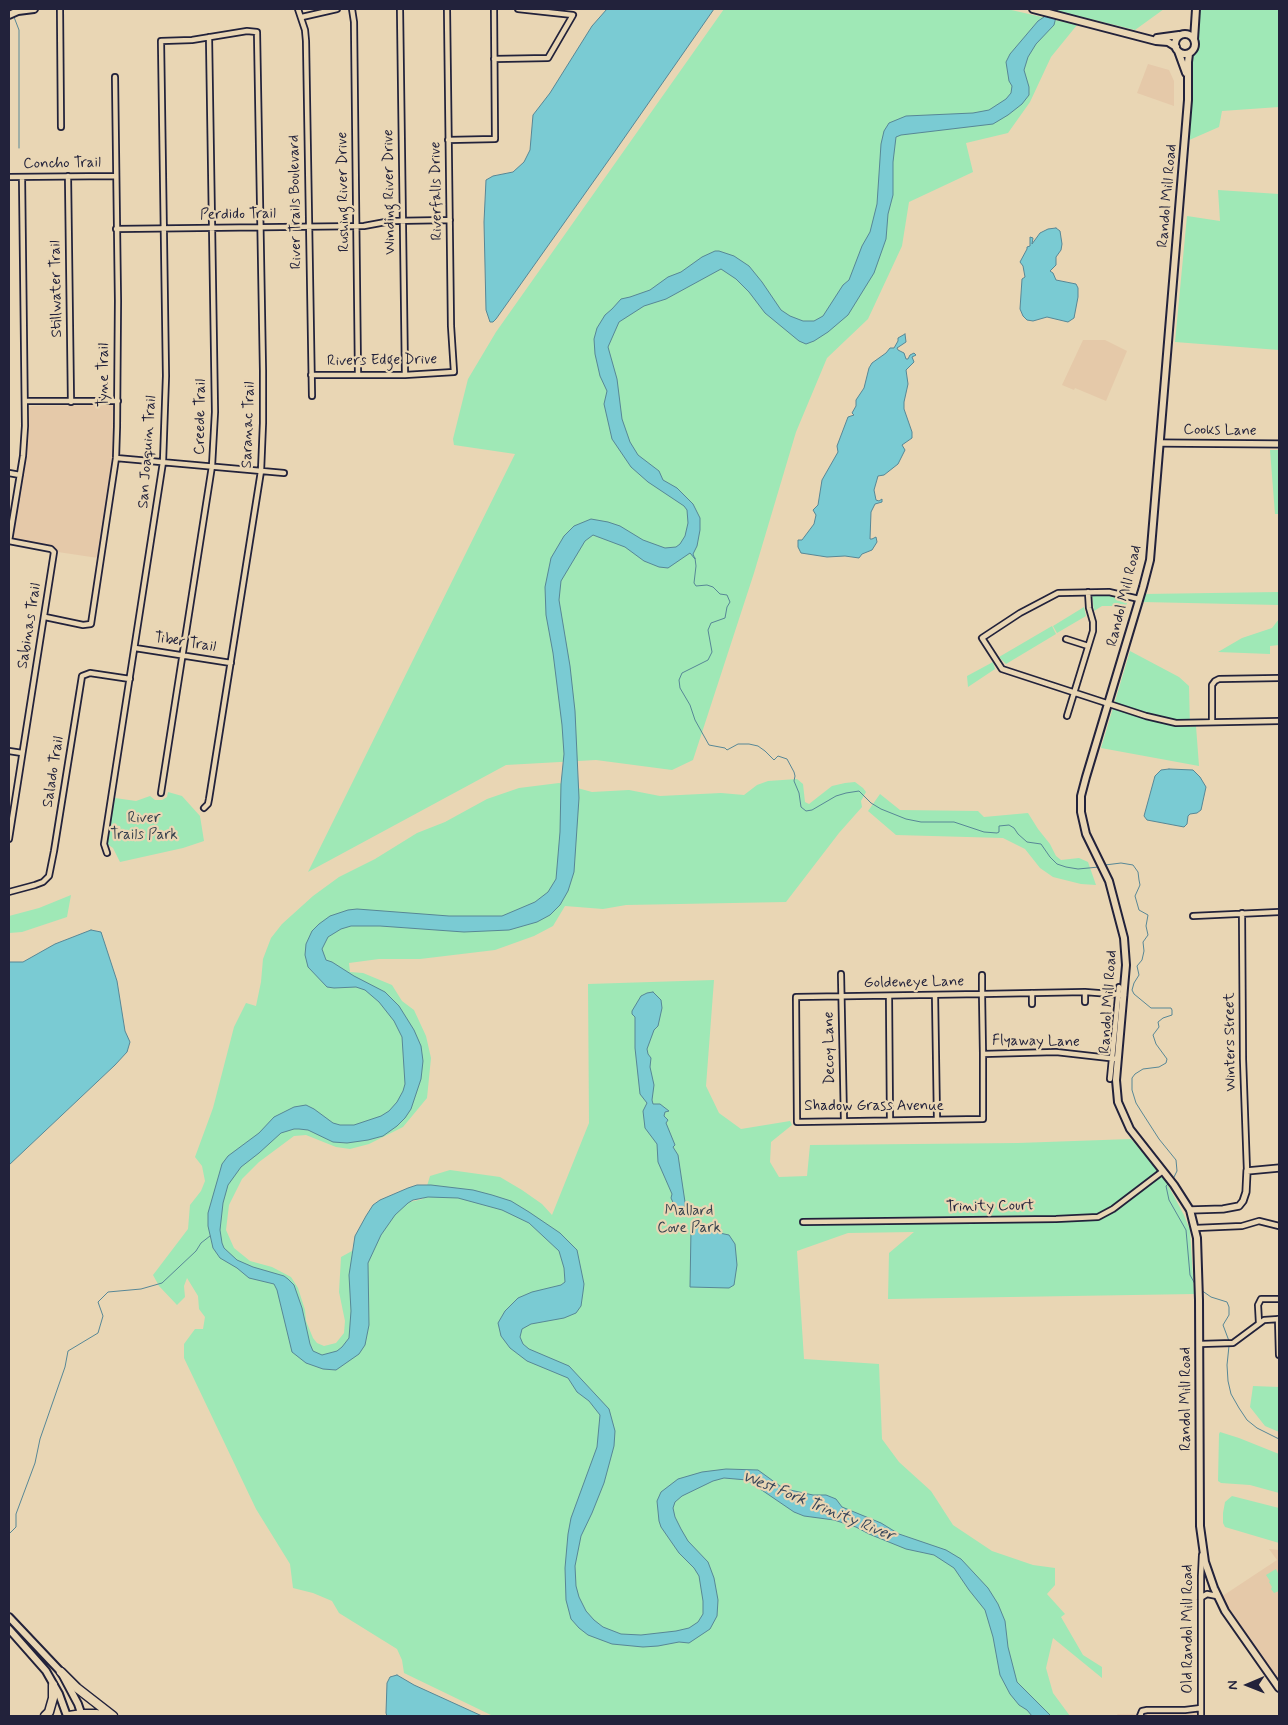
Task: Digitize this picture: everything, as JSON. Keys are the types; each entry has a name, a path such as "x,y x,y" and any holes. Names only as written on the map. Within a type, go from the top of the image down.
{"highway":[{"path":"61,1672 76,1688 114,1716"},
{"path":"45,1716 53,1698 53,1684"},
{"path":"68,1716 96,1714 106,1716"}],"main road":[{"path":"9,15 18,11 34,9"},
{"path":"1033,9 1168,42 1177,49 1187,53 1192,50"},
{"name":"Randol Mill Road","path":"1188,82 1177,49 1176,40 1190,28 1196,9"},
{"name":"Randol Mill Road","path":"1196,9 1194,46 1189,54 1188,62 1188,82 1150,560 1081,796 1082,818 1086,834 1107,878 1125,944 1126,965 1115,1059 1116,1093 1120,1109 1130,1129 1174,1185 1190,1210 1196,1228 1199,1253 1200,1526 1205,1562 1217,1596 1225,1611 1279,1688"},
{"path":"1146,38 1182,34 1191,36 1194,41"},
{"path":"9,1617 16,1621 61,1672 82,1715"},
{"path":"9,1628 46,1671 59,1694 68,1716"}],"street":[{"path":"60,9 61,127"},
{"name":"River Trails Boulevard","path":"298,9 302,17 306,41 312,396"},
{"path":"302,17 337,9"},
{"name":"Rushing River Drive","path":"352,9 354,22 358,374"},
{"name":"Winding River Drive","path":"400,9 405,375"},
{"name":"Riverfalls Drive","path":"447,9 451,326 454,372"},
{"path":"448,140 495,138 494,9"},
{"path":"494,59 548,58 573,15 518,9"},
{"name":"Saranac Trail","path":"204,808 208,804 231,662 260,471 263,423 258,37 257,32 247,31 209,37"},
{"name":"San Joaquin Trail","path":"107,853 104,844 164,462 166,402 161,41 209,37"},
{"name":"Creede Trail","path":"162,793 212,466 214,412 209,37"},
{"name":"Tyne Trail","path":"45,618 83,625 91,624 116,458 118,301 115,77"},
{"name":"Stillwater Trail","path":"68,176 71,402"},
{"name":"Concho Trail","path":"9,178 116,176"},
{"path":"9,541 20,475 26,401 22,177"},
{"name":"Perdido Trail","path":"116,229 357,226 403,220 450,220"},
{"name":"Rivers Edge Drive","path":"311,375 405,375 454,372"},
{"path":"26,401 118,401"},
{"name":"Cooks Lane","path":"1160,443 1279,444"},
{"path":"116,458 284,473"},
{"path":"9,473 20,475"},
{"name":"Sabinas Trail","path":"9,541 52,549 54,552 9,839"},
{"path":"1067,716 1093,626 1088,592"},
{"path":"1139,599 1117,593 1053,594 982,638 1002,669 1167,721 1279,721"},
{"path":"1066,639 1088,646"},
{"name":"Tiber Trail","path":"135,648 231,662"},
{"name":"Salado Trail","path":"9,892 44,882 48,876 54,851 82,676 90,672 130,678"},
{"path":"1212,722 1212,685 1215,681 1219,679 1279,678"},
{"path":"9,751 22,753"},
{"path":"1193,916 1279,912"},
{"name":"Winters Street","path":"1242,913 1247,1171"},
{"name":"Decoy Lane","path":"841,974 844,1121"},
{"path":"982,975 983,1054"},
{"name":"Randol Mill Road","path":"1119,987 1121,995"},
{"path":"1085,992 1085,1002"},
{"name":"Goldeneye Lane","path":"796,997 1085,992 1121,995"},
{"path":"1032,993 1032,1004"},
{"path":"935,995 937,1119"},
{"path":"890,996 890,1120"},
{"name":"Shadow Grass Avenue","path":"796,997 797,1122 984,1119 983,1054"},
{"name":"Flyaway Lane","path":"983,1054 1056,1052 1115,1059"},
{"name":"Randol Mill Road","path":"1110,1079 1115,1059"},
{"path":"1190,1210 1223,1209 1239,1206 1246,1192 1247,1171 1279,1168"},
{"name":"Trinity Court","path":"803,1222 1098,1217 1113,1210 1163,1171"},
{"path":"1196,1228 1242,1226 1259,1221 1279,1226"},
{"path":"1259,1323 1258,1305 1261,1299 1279,1299"},
{"path":"1200,1344 1233,1343 1264,1320 1278,1319 1279,1356"},
{"name":"Old Randol Mill Road","path":"1201,1716 1200,1600 1203,1551"},
{"path":"1200,1600 1207,1594 1217,1596"},
{"path":"9,1628 16,1621"},
{"name":"Old Randol Mill Road","path":"1140,1716 1142,1711 1147,1710 1201,1708"}],"shaded area":[{"path":"1148,64 1169,70 1174,81 1174,106 1137,93"},
{"path":"1083,340 1105,340 1127,351 1106,401 1075,388 1074,390 1062,385"},
{"path":"114,406 112,458 98,558 58,552 56,548 51,546 13,539 27,445 29,407"},
{"path":"1269,1549 1279,1550 1279,1682 1221,1597 1277,1560"},
{"path":"1198,1713 1198,1716 1118,1716 1117,1714"}],"green space":[{"path":"724,9 1007,9 1077,25 1051,57 1030,102 1008,133 966,143 973,172 909,202 902,246 868,319 827,358 796,432 754,573 693,760 672,770 596,760 506,765 308,872 515,454 454,445 453,439 468,379 496,332"},
{"path":"1050,9 1164,9 1135,30"},
{"path":"1200,9 1279,9 1279,107 1222,111 1219,127 1187,141 1190,58 1198,50"},
{"path":"1218,190 1279,194 1279,350 1175,342 1187,216 1220,221"},
{"path":"1270,450 1279,450 1279,514 1275,514"},
{"path":"1279,592 1279,605 1143,602 1144,594"},
{"path":"1092,596 1109,596 1128,600 1126,606 1102,606 1094,611"},
{"path":"1084,607 1086,616 1057,633 1053,626"},
{"path":"1279,619 1279,645 1270,646 1270,654 1218,652 1242,638 1272,628"},
{"path":"1052,626 1056,634 1006,664 999,657"},
{"path":"1130,651 1179,677 1189,686 1190,727 1196,726 1199,766 1101,748"},
{"path":"993,662 995,669 968,687 967,676"},
{"name":"Mallard Cove Park","path":"797,779 803,784 805,802 809,804 832,786 845,783 855,782 866,792 861,801 862,807 839,833 786,902 626,905 603,909 565,906 553,926 534,936 495,950 420,959 379,959 349,963 350,972 363,973 392,985 402,1001 414,1010 426,1036 431,1058 427,1098 403,1127 369,1144 350,1149 336,1147 306,1135 294,1136 259,1162 242,1179 229,1205 226,1230 234,1248 250,1261 272,1267 291,1277 298,1288 305,1310 306,1321 313,1338 317,1343 324,1346 336,1343 344,1333 345,1321 339,1292 341,1257 363,1245 401,1204 423,1199 430,1176 450,1170 500,1177 542,1204 552,1215 589,1123 588,984 714,980 706,1086 719,1113 741,1129 790,1121 792,1125 771,1142 770,1162 779,1177 807,1176 810,1145 1018,1143 1131,1139 1163,1176 1184,1215 1190,1230 1194,1294 888,1299 889,1253 914,1232 848,1233 797,1251 804,1359 879,1364 882,1439 899,1462 931,1491 953,1525 992,1551 1033,1565 1055,1568 1055,1585 1047,1594 1065,1614 1061,1617 1083,1655 1102,1667 1102,1678 1053,1638 1046,1668 1053,1693 1070,1716 493,1716 404,1673 402,1660 397,1649 339,1613 332,1601 313,1593 293,1588 290,1564 256,1509 184,1358 184,1344 195,1329 203,1329 205,1317 199,1309 198,1296 187,1278 184,1286 185,1297 177,1305 159,1286 153,1275 188,1229 190,1205 201,1191 205,1181 202,1166 195,1157 213,1108 234,1027 246,1003 256,1006 263,959 271,938 282,924 313,896 339,877 375,859 417,833 445,822 487,799 519,788 559,783 592,792 629,790 660,796 721,793 744,795 757,785 768,781"},
{"name":"River Trails Park","path":"168,792 182,796 200,816 204,841 183,848 120,862 113,848 107,844 115,798 136,801 150,796 155,800 162,800 167,797"},
{"path":"880,794 900,810 978,811 984,817 1028,813 1050,844 1056,856 1061,860 1079,858 1088,862 1096,885 1081,884 1053,877 1040,868 1025,849 1003,838 896,835 868,811"},
{"path":"71,895 67,917 22,932 9,933 9,916 39,908"},
{"path":"1253,1386 1279,1387 1279,1432 1265,1426 1250,1407"},
{"path":"1220,1432 1279,1454 1279,1493 1250,1485 1221,1483 1218,1481"},
{"path":"1232,1496 1279,1508 1279,1543 1225,1527 1223,1513 1225,1502"},
{"path":"1276,1569 1279,1575 1279,1591 1274,1593 1266,1575"}],"water":[{"path":"607,9 714,9 496,319 490,322 486,310 484,222 486,180 493,176 513,172 524,162 530,150 533,115 550,93 592,26"},
{"name":"West Fork Trinity River","path":"1049,9 1058,9 1054,25 1036,44 1028,57 1024,70 1029,87 1029,95 1022,104 993,124 896,137 893,162 893,195 888,214 886,239 874,273 848,315 828,332 806,344 799,341 765,313 736,279 721,269 666,299 644,306 619,322 608,347 617,379 622,419 630,442 638,455 659,471 663,480 677,488 693,504 700,518 700,530 697,546 693,554 695,559 690,553 668,568 659,567 644,561 625,547 593,535 585,541 561,581 559,600 575,711 579,798 574,872 568,891 560,905 550,915 537,922 509,930 464,932 380,926 351,926 341,929 328,937 322,949 326,960 385,992 399,1006 414,1030 421,1046 423,1061 421,1079 411,1109 397,1126 383,1136 368,1140 347,1143 333,1142 308,1130 299,1129 281,1133 241,1167 228,1185 223,1203 220,1230 224,1248 237,1260 284,1276 294,1285 302,1308 310,1344 313,1351 322,1355 337,1351 349,1338 351,1311 349,1275 355,1236 373,1205 380,1200 417,1185 473,1190 511,1201 560,1233 577,1250 584,1284 581,1306 576,1313 564,1318 531,1324 522,1329 520,1337 523,1344 529,1349 569,1366 609,1409 615,1431 614,1446 604,1483 581,1536 575,1566 576,1586 579,1597 586,1611 594,1620 603,1627 621,1634 641,1635 676,1631 689,1628 698,1622 703,1614 699,1576 679,1553 661,1527 657,1501 661,1492 678,1479 702,1472 726,1469 758,1470 780,1486 813,1495 826,1495 836,1499 842,1507 881,1523 899,1534 946,1550 961,1559 988,1588 998,1604 1005,1621 1008,1647 1017,1682 1051,1716 1032,1716 1010,1694 1000,1675 993,1637 985,1610 954,1568 934,1555 906,1549 856,1527 834,1520 804,1516 794,1512 747,1480 724,1478 713,1481 682,1496 675,1502 673,1508 675,1517 688,1541 708,1562 714,1578 718,1600 717,1616 710,1629 689,1643 679,1642 643,1647 612,1644 588,1635 571,1619 566,1600 565,1568 571,1518 597,1447 600,1415 589,1401 577,1392 568,1378 527,1361 510,1348 501,1336 498,1323 505,1311 518,1298 532,1292 561,1285 565,1282 564,1268 559,1251 529,1223 502,1210 458,1198 428,1197 413,1200 395,1215 381,1235 368,1263 369,1325 365,1345 359,1354 336,1370 323,1369 306,1363 292,1352 274,1284 249,1278 220,1258 213,1248 208,1226 208,1213 222,1164 228,1156 259,1133 274,1117 294,1107 306,1105 333,1123 354,1125 381,1116 389,1111 403,1091 405,1084 402,1037 394,1021 379,1002 365,990 356,987 327,987 308,967 305,955 306,944 312,931 319,924 330,916 357,909 449,916 502,916 535,902 548,892 556,879 564,754 553,653 546,615 545,587 551,558 564,536 574,526 591,519 620,526 643,540 665,548 676,547 680,544 685,536 688,523 687,510 684,506 648,482 631,467 612,439 604,404 607,391 600,376 594,339 597,328 605,315 621,299 650,290 702,257 719,251 734,256 749,266 781,310 790,316 803,321 814,321 823,316 843,285 849,280 862,246 870,232 877,204 881,144 884,131 889,123 906,116 973,113 989,110 1006,99 1011,93 1012,86 1009,81 1006,62 1010,54"},
{"path":"1056,228 1060,231 1062,244 1061,250 1056,257 1056,265 1050,271 1056,280 1076,284 1078,297 1074,318 1068,322 1047,317 1033,321 1027,320 1020,309 1022,279 1025,277 1023,266 1020,262 1027,247 1030,246 1030,237 1033,238 1032,244 1040,233"},
{"path":"905,334 906,342 897,348 898,350 904,353 906,359 914,353 916,355 912,357 914,362 906,370 908,384 904,402 904,409 912,432 912,438 902,445 905,450 898,464 884,475 878,476 874,490 876,500 882,499 882,502 875,504 871,512 870,539 876,537 877,542 872,550 862,554 859,558 845,556 827,557 801,553 798,547 798,540 802,540 814,524 816,515 813,510 818,505 822,480 838,452 837,446 848,417 854,415 852,413 856,406 856,400 864,388 869,368 872,363 890,348 894,348 898,338"},
{"path":"1161,770 1193,770 1206,787 1201,810 1188,816 1187,824 1184,827 1147,820 1144,816 1155,776"},
{"path":"91,930 101,932 117,981 125,1031 130,1042 127,1052 9,1165 9,962 23,962 55,944"},
{"path":"653,992 661,1000 662,1008 658,1026 654,1030 647,1049 651,1058 650,1067 654,1085 652,1100 653,1104 660,1104 669,1111 665,1112 664,1116 668,1120 666,1123 675,1145 673,1147 678,1155 685,1202 685,1206 681,1209 676,1209 671,1198 672,1194 658,1162 657,1144 645,1128 643,1111 647,1103 640,1094 635,1048 635,1017 632,1011 641,996"},
{"path":"706,1227 715,1232 729,1235 735,1244 737,1265 734,1285 729,1288 690,1287 691,1230"},
{"path":"397,1675 414,1685 482,1716 387,1716 387,1683 390,1677"}],"waterway":[{"path":"14,17 19,30 19,148"},
{"path":"695,558 694,583 696,586 707,585 713,587 720,594 727,595 730,602 725,618 711,623 708,630 712,652 708,660 682,673 679,680 680,688 709,745 727,750 738,744 749,744 758,746 774,760 778,756 787,759 794,772 794,781 799,793 801,807 806,811 812,810 836,796 859,791 871,803 881,809 906,819 921,822 954,822 984,832 997,833 999,832 999,826 1009,825 1027,842 1041,844 1057,864 1078,869 1099,867"},
{"path":"1105,865 1121,863 1133,865 1138,872 1140,885 1135,896 1139,910 1148,915 1146,926 1148,935 1143,942 1142,960 1137,966 1139,975 1132,990 1134,994 1151,1008 1171,1008 1172,1010 1172,1015 1158,1022 1159,1027 1153,1035 1156,1044 1167,1059 1166,1063 1159,1067 1143,1069 1135,1074 1132,1078 1132,1090 1141,1111 1159,1139 1176,1160 1177,1171 1173,1179"},
{"path":"1168,1184 1166,1186 1169,1200 1186,1230 1190,1275 1195,1284"},
{"path":"9,1534 16,1527 16,1514 35,1463 40,1439 65,1367 68,1351 98,1333 103,1316 98,1302 108,1292 141,1289 162,1283 210,1236"},
{"path":"1201,1290 1211,1297 1227,1302 1229,1315 1223,1325 1229,1341"},
{"path":"1229,1346 1227,1365 1231,1394 1247,1420 1257,1428 1279,1439"}]}
